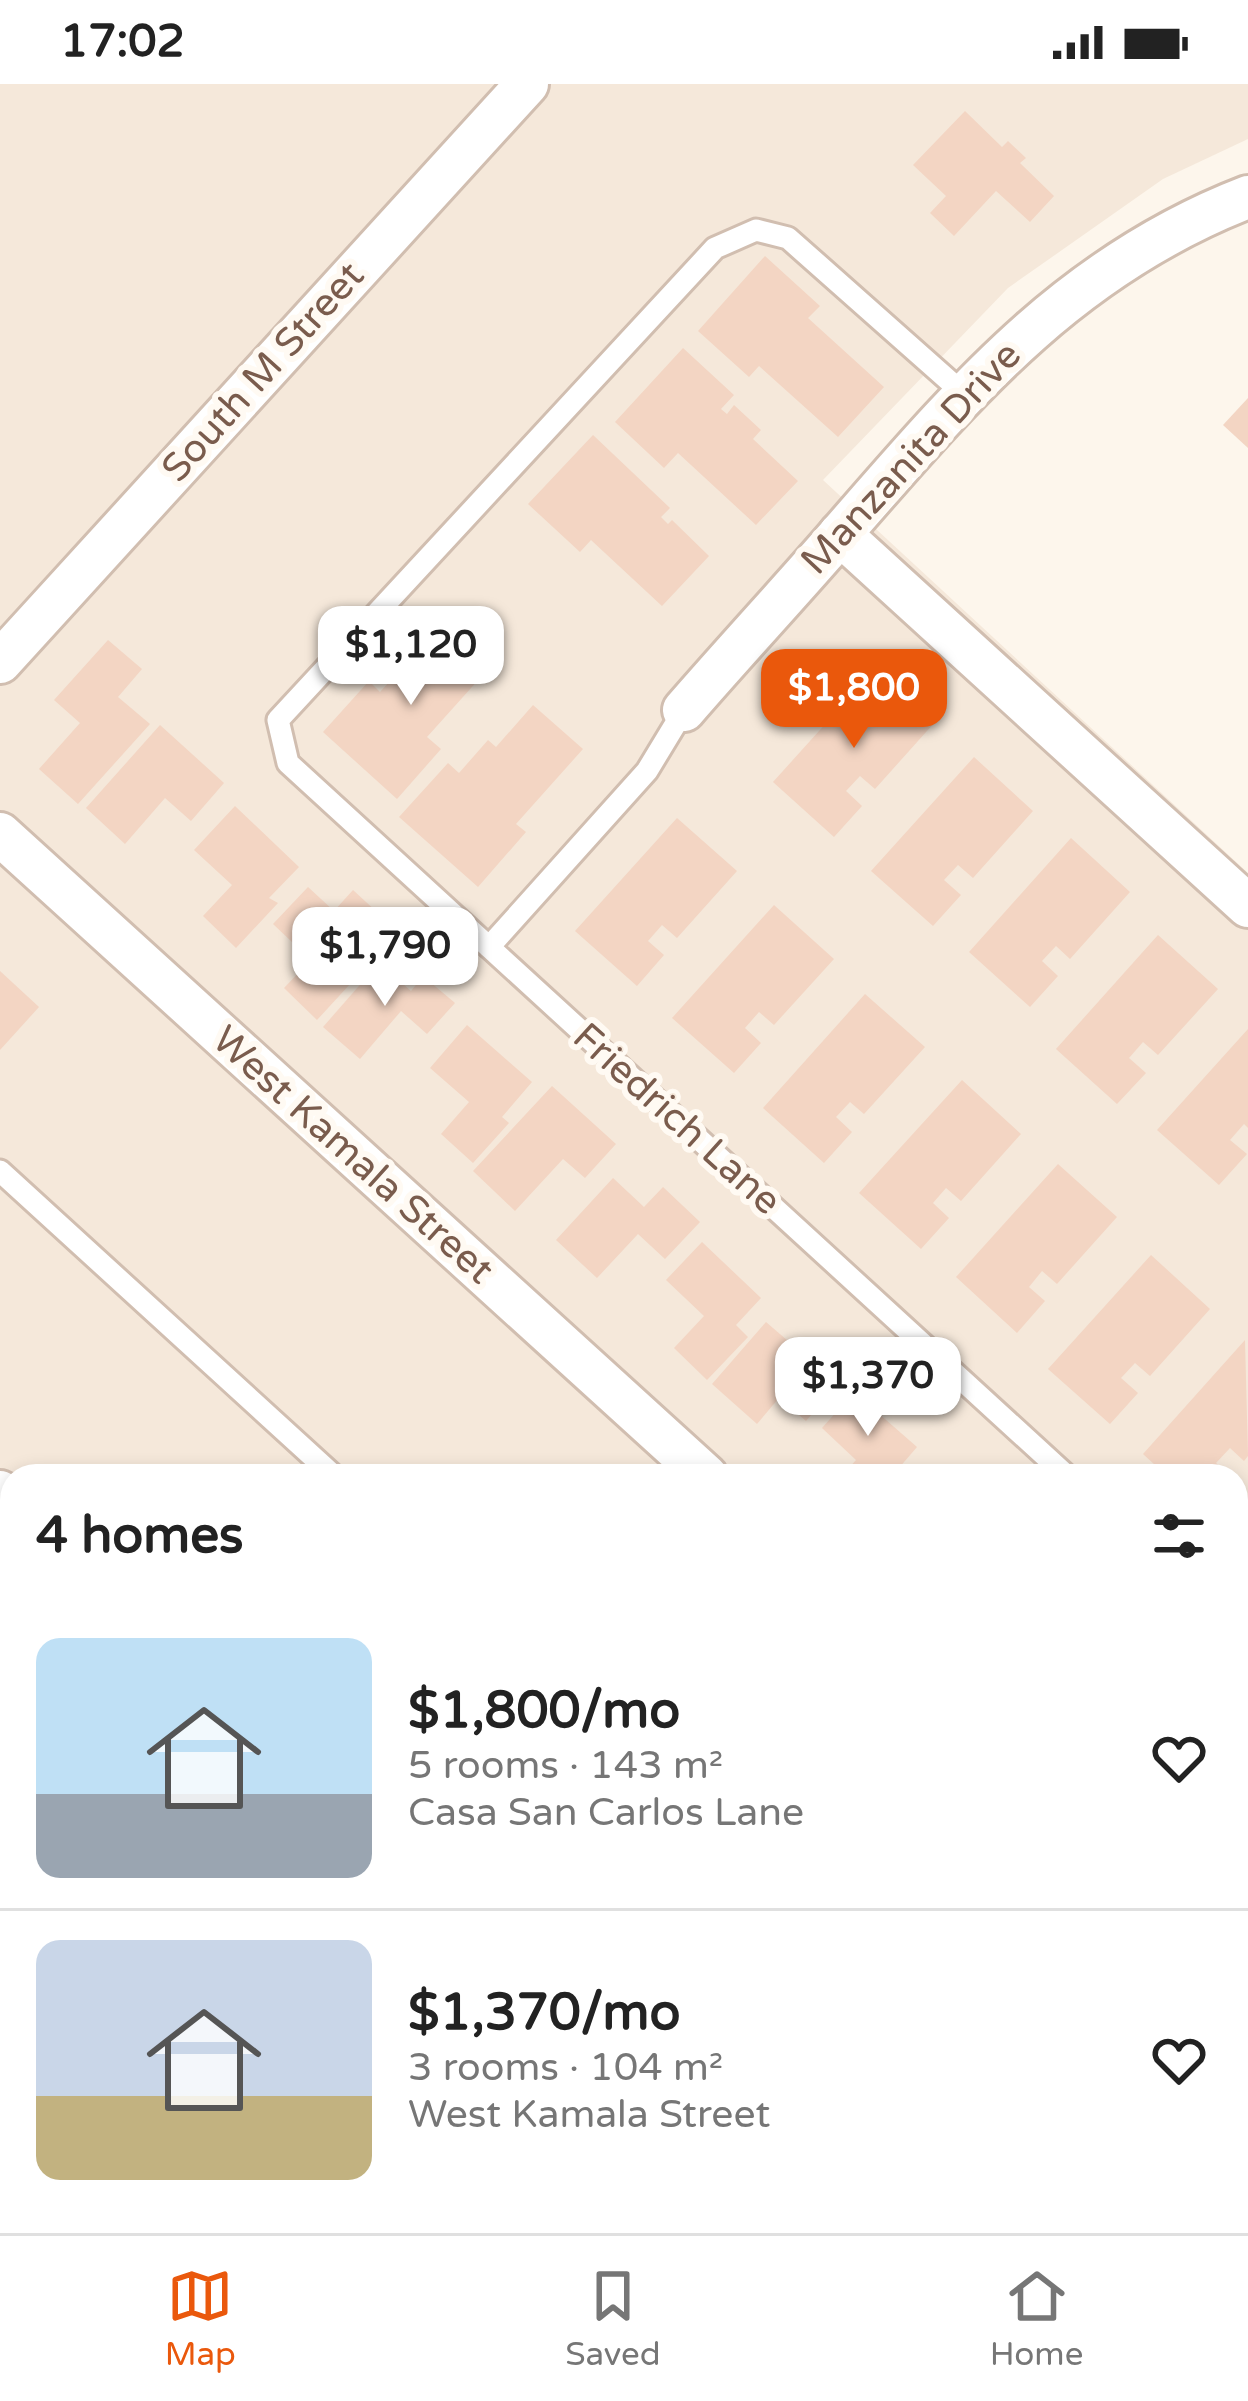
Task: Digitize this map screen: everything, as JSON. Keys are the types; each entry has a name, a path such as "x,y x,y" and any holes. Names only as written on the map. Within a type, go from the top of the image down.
{"street":[{"name":"South M Street","path":"0,662 527,84"},
{"name":"Manzanita Drive","path":"683,710 964,394 1044,316 1153,244 1248,197"},
{"path":"840,534 1248,907"},
{"name":"West Kamala Street","path":"0,834 693,1464"}],"lane":[{"name":"Friedrich Lane","path":"964,394 788,238 756,230 715,248 278,720 287,763 1053,1464"},
{"name":"Manzanita Drive","path":"488,947 647,771 683,710"},
{"path":"0,1171 321,1464"}],"shaded area":[{"path":"0,84 1248,84 1248,139 1163,179 1008,288 823,480 1248,873 1248,1464 0,1464"}],"building":[{"path":"965,111 1002,147 1008,141 1026,158 1020,163 1054,196 1030,222 996,191 954,236 930,213 946,196 913,165"},
{"path":"765,256 820,306 808,318 884,387 838,437 759,366 749,377 698,331"},
{"path":"683,348 734,395 721,409 727,414 734,405 761,430 753,439 798,481 756,525 678,453 664,468 615,422"},
{"path":"1248,398 1248,448 1223,425"},
{"path":"593,435 670,508 661,517 668,524 672,520 709,556 662,606 591,540 580,552 528,504"},
{"path":"450,615 498,658 427,737 441,749 397,799 323,732 369,681 380,692"},
{"path":"108,640 142,669 118,697 150,724 78,804 39,769 80,723 54,700"},
{"path":"875,669 935,722 875,789 860,776 846,791 862,806 834,837 773,782"},
{"path":"533,705 583,749 516,824 526,832 478,887 399,817 448,763 459,773 488,740 496,747"},
{"path":"160,725 224,783 191,821 165,798 125,844 86,808"},
{"path":"974,757 1033,811 973,878 958,865 944,880 961,895 933,926 871,871"},
{"path":"235,806 299,867 269,898 278,903 236,948 203,916 232,885 194,850"},
{"path":"677,818 737,871 677,938 662,925 648,941 664,955 637,986 575,931"},
{"path":"1071,838 1130,892 1070,959 1056,946 1042,961 1058,976 1030,1007 969,952"},
{"path":"308,887 334,911 353,890 391,925 367,951 374,958 317,1020 284,988 311,960 273,924"},
{"path":"774,905 834,959 774,1025 759,1012 745,1028 761,1043 734,1073 672,1018"},
{"path":"1158,935 1218,989 1158,1055 1143,1042 1129,1058 1146,1073 1117,1104 1056,1049"},
{"path":"379,963 411,991 423,976 455,1003 427,1034 401,1011 360,1059 323,1027"},
{"path":"0,971 39,1007 0,1050"},
{"path":"865,994 925,1047 864,1114 850,1102 836,1117 852,1132 824,1163 763,1108"},
{"path":"467,1025 532,1082 502,1117 509,1123 473,1163 441,1134 469,1102 430,1068"},
{"path":"1248,1029 1248,1128 1244,1124 1230,1140 1247,1154 1219,1185 1157,1130"},
{"path":"962,1080 1021,1134 961,1201 946,1188 933,1203 949,1218 921,1249 859,1193"},
{"path":"552,1086 616,1144 585,1178 563,1159 515,1211 473,1171"},
{"path":"1058,1164 1117,1217 1057,1284 1042,1271 1029,1287 1045,1301 1017,1333 956,1277"},
{"path":"613,1178 644,1207 663,1187 700,1222 665,1259 638,1234 597,1278 556,1240"},
{"path":"702,1242 761,1298 736,1325 748,1337 707,1380 674,1348 704,1316 666,1280"},
{"path":"1151,1255 1210,1309 1150,1376 1135,1363 1121,1378 1138,1393 1110,1424 1048,1369"},
{"path":"766,1322 838,1384 806,1421 779,1398 757,1424 712,1384"},
{"path":"1245,1340 1248,1456 1244,1461 1230,1448 1217,1464 1154,1464 1143,1454"},
{"path":"854,1392 917,1447 902,1464 852,1464 856,1460 822,1428"}]}
